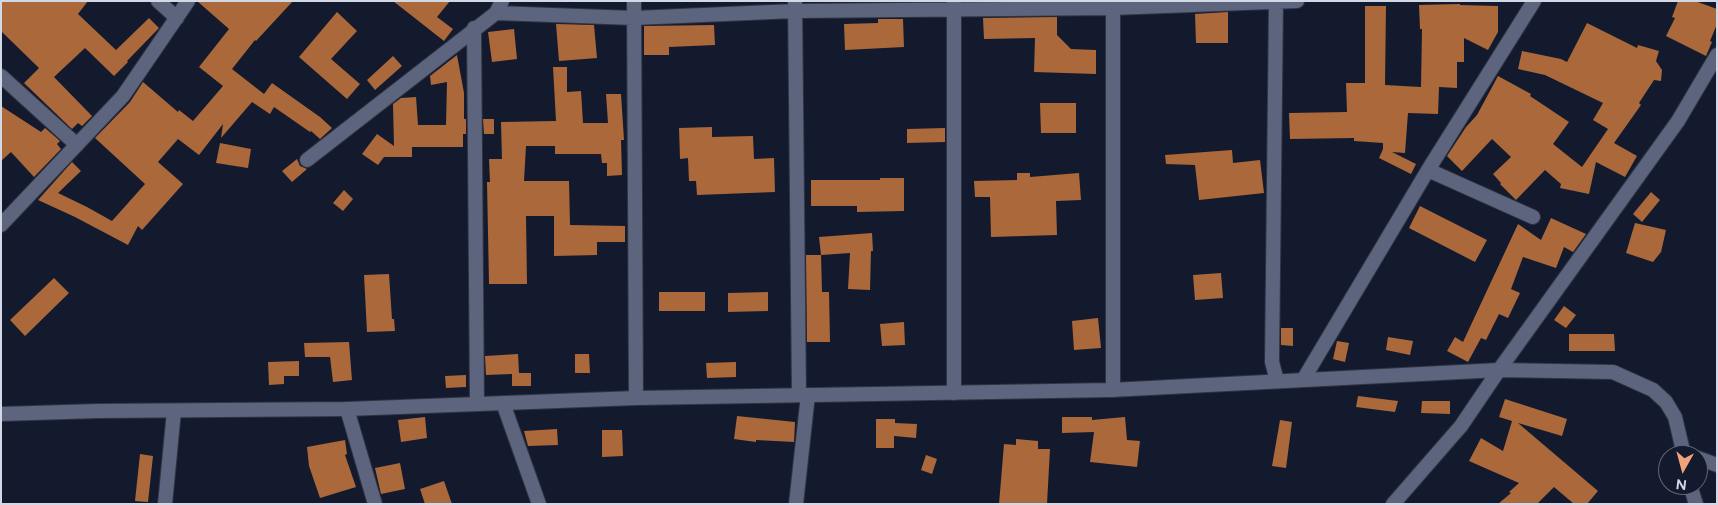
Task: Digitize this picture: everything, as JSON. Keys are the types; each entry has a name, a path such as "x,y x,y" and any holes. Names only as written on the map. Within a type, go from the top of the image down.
{"street":[{"path":"158,1 177,18"},
{"path":"1,225 124,96 188,1"},
{"path":"634,1 636,398"},
{"path":"307,160 499,7 634,18 795,6 1113,5 1297,1"},
{"path":"1303,380 1428,170 1534,1"},
{"path":"1276,2 1272,362 1277,381"},
{"path":"954,5 954,393"},
{"path":"1113,5 1113,390"},
{"path":"795,6 804,395 796,504"},
{"path":"474,28 477,404"},
{"path":"1394,504 1461,426 1678,120 1717,55"},
{"path":"1,76 77,145"},
{"path":"1428,170 1533,217"},
{"path":"1,414 347,410 636,398 1113,390 1499,370 1613,372 1653,390 1666,402 1675,418 1683,445"},
{"path":"503,403 539,504"},
{"path":"347,410 375,504"},
{"path":"165,504 174,411"}],"building":[{"path":"1,1 88,1 78,14 116,50 149,18 159,28 114,76 85,48 54,77 92,116 82,126 78,123 72,129 24,83 39,68 1,31"},
{"path":"197,1 293,1 255,40 232,69 264,94 272,83 320,117 332,128 320,139 274,107 270,114 252,102 221,138 223,124 199,155 178,139 158,162 183,184 142,230 138,226 128,245 38,200 72,162 81,171 58,193 112,221 145,184 95,138 130,102 143,82 178,112 179,110 193,121 223,86 199,67 229,29"},
{"path":"393,1 450,1 437,17 453,29 444,41"},
{"path":"1678,1 1695,1 1717,9 1717,24 1706,56 1666,36 1675,18 1672,17"},
{"path":"1460,4 1498,6 1498,32 1488,50 1464,38 1464,62 1457,62 1457,88 1439,87 1438,114 1408,113 1405,153 1392,152 1416,164 1411,174 1379,158 1383,149 1383,143 1354,141 1354,138 1290,139 1289,113 1347,112 1346,83 1365,83 1365,6 1386,6 1385,85 1421,87 1422,29 1420,29 1419,5"},
{"path":"337,12 357,31 331,59 360,84 347,99 299,57"},
{"path":"1228,12 1228,43 1196,43 1195,14"},
{"path":"1057,17 1057,35 1071,49 1096,50 1096,74 1034,72 1035,38 984,39 983,18"},
{"path":"878,19 903,19 904,47 845,50 844,24 878,23"},
{"path":"1587,23 1637,48 1638,45 1659,51 1656,61 1662,70 1661,81 1654,80 1639,103 1641,105 1614,143 1637,156 1625,177 1596,162 1589,194 1560,188 1561,184 1545,170 1516,200 1493,174 1511,157 1492,139 1462,171 1447,156 1466,127 1477,115 1498,76 1531,94 1530,96 1569,122 1553,144 1582,167 1608,129 1593,120 1603,103 1545,75 1518,69 1522,51 1567,62"},
{"path":"556,24 594,25 597,58 559,61"},
{"path":"714,25 715,45 669,47 669,55 644,55 644,26"},
{"path":"514,29 517,59 492,62 488,32"},
{"path":"457,55 464,93 464,119 466,119 466,134 463,134 463,147 412,147 412,157 384,157 378,165 362,154 377,134 394,146 393,104 401,98 416,97 418,125 446,125 447,82 431,85 430,76"},
{"path":"393,56 402,66 375,90 367,80"},
{"path":"553,67 567,67 567,92 581,91 583,123 608,123 606,94 621,94 624,140 621,140 622,175 607,176 607,163 602,163 601,154 555,154 555,146 526,146 524,181 569,181 570,225 625,226 625,242 597,242 597,255 554,256 554,216 526,216 527,284 489,284 487,182 490,182 489,159 502,159 501,122 556,121"},
{"path":"1040,103 1076,103 1076,133 1041,133"},
{"path":"1,106 41,132 45,128 60,141 57,144 61,149 34,177 11,152 1,161"},
{"path":"483,119 494,119 494,134 484,134"},
{"path":"712,127 712,137 753,136 754,159 774,158 775,192 697,195 696,181 689,181 688,158 680,159 679,128"},
{"path":"945,128 945,142 907,143 907,129"},
{"path":"220,143 251,149 248,168 216,163"},
{"path":"1232,150 1233,163 1260,160 1264,193 1199,200 1195,165 1166,164 1165,155"},
{"path":"297,159 300,166 307,169 292,182 282,171"},
{"path":"1017,173 1030,173 1030,177 1079,173 1081,200 1056,201 1057,235 991,237 990,197 975,197 974,181 1017,180"},
{"path":"880,178 904,178 904,211 857,212 857,206 811,206 811,180 880,180"},
{"path":"344,190 353,199 343,211 333,203"},
{"path":"1651,192 1660,200 1642,222 1633,214"},
{"path":"1420,206 1487,240 1475,262 1409,228"},
{"path":"1551,218 1586,234 1573,252 1564,247 1556,268 1523,257 1511,289 1520,293 1508,318 1499,314 1486,340 1481,338 1468,362 1447,351 1455,337 1463,342 1518,224 1541,240"},
{"path":"1635,223 1666,230 1661,252 1653,262 1626,253"},
{"path":"872,233 873,251 871,251 870,290 848,289 850,253 821,255 819,237"},
{"path":"806,255 821,255 822,292 829,292 830,342 807,342"},
{"path":"1221,273 1223,298 1195,300 1193,275"},
{"path":"389,274 392,319 394,319 395,331 367,332 364,275"},
{"path":"54,278 69,293 25,336 10,320"},
{"path":"659,292 705,292 705,311 659,311"},
{"path":"768,292 768,311 728,312 728,293"},
{"path":"1564,306 1576,315 1566,328 1554,320"},
{"path":"1098,318 1101,348 1074,350 1072,321"},
{"path":"904,322 905,345 882,346 880,324"},
{"path":"1281,328 1293,328 1293,346 1281,345"},
{"path":"1569,334 1614,334 1615,351 1569,351"},
{"path":"1388,337 1413,341 1410,355 1386,350"},
{"path":"1337,341 1349,343 1345,362 1333,359"},
{"path":"349,342 352,380 333,382 330,357 305,357 304,343"},
{"path":"518,354 519,373 531,373 531,386 512,386 512,374 486,375 485,356"},
{"path":"575,354 589,354 590,373 575,373"},
{"path":"299,361 299,376 284,376 284,384 269,385 268,362"},
{"path":"736,362 736,377 707,378 706,363"},
{"path":"466,375 466,387 446,388 445,376"},
{"path":"1358,396 1398,401 1395,412 1356,407"},
{"path":"1505,399 1567,419 1562,436 1518,423 1598,491 1587,504 1574,504 1554,487 1537,504 1498,504 1519,483 1469,461 1481,438 1503,451 1512,421 1499,417"},
{"path":"1422,401 1450,401 1450,414 1421,413"},
{"path":"737,416 795,422 794,442 756,440 756,442 734,439"},
{"path":"425,417 427,438 401,442 398,420"},
{"path":"1062,417 1092,417 1092,420 1125,417 1127,440 1140,441 1137,467 1090,462 1094,432 1062,433"},
{"path":"876,419 895,419 895,423 917,424 916,438 894,436 894,448 876,448"},
{"path":"1280,420 1292,422 1286,468 1272,466"},
{"path":"557,429 558,445 528,446 524,431"},
{"path":"602,430 622,430 623,456 602,457"},
{"path":"1016,439 1038,441 1038,449 1050,449 1047,504 999,504 1004,444 1016,445"},
{"path":"345,440 347,454 345,455 356,487 320,498 309,466 307,447"},
{"path":"140,454 153,456 148,502 135,501"},
{"path":"926,455 937,459 932,474 921,470"},
{"path":"400,463 405,489 381,494 375,468"},
{"path":"444,481 452,504 425,504 420,489"}]}
